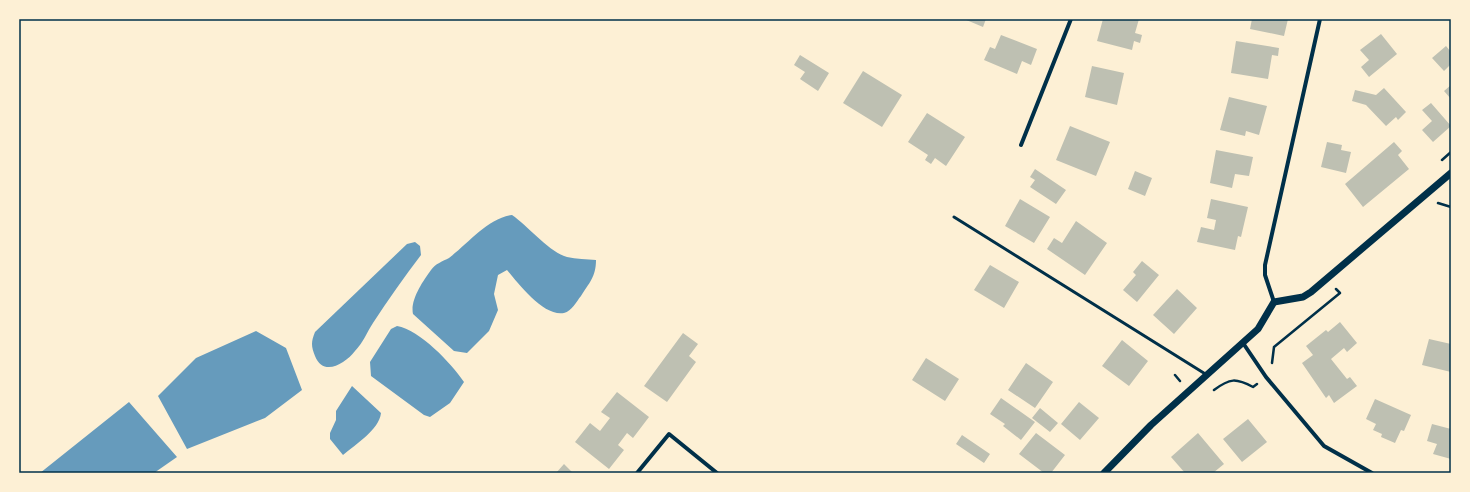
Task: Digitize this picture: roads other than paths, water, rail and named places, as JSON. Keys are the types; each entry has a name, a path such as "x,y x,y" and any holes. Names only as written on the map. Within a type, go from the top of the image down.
{"street":[{"path":"1021,146 1071,19"},
{"path":"1274,302 1265,275 1265,265 1320,19"},
{"path":"1104,473 1151,425 1258,328 1274,302 1303,297 1311,292 1451,174"},
{"path":"1243,343 1266,377 1324,446 1372,473"},
{"path":"637,473 669,434 717,473"}],"lane":[{"path":"954,217 1207,375"}],"water":[{"path":"512,215 553,250 560,254 570,258 596,260 595,271 581,296 572,308 564,313 556,313 540,305 507,270 498,275 494,294 498,310 489,331 467,353 454,351 413,314 413,303 415,297 424,280 435,266 449,258 486,226 503,217"},
{"path":"415,242 420,246 421,255 384,306 360,345 351,356 340,364 329,367 323,366 315,356 313,349 312,341 315,332 407,244"},
{"path":"397,326 406,329 425,340 443,357 464,382 450,403 430,417 424,415 371,376 370,362 391,329"},
{"path":"256,331 286,348 302,390 265,418 187,449 158,396 196,358"},
{"path":"352,386 381,413 372,431 343,455 330,439 330,433 336,420 336,411"},
{"path":"129,402 177,457 154,473 40,473"}]}
